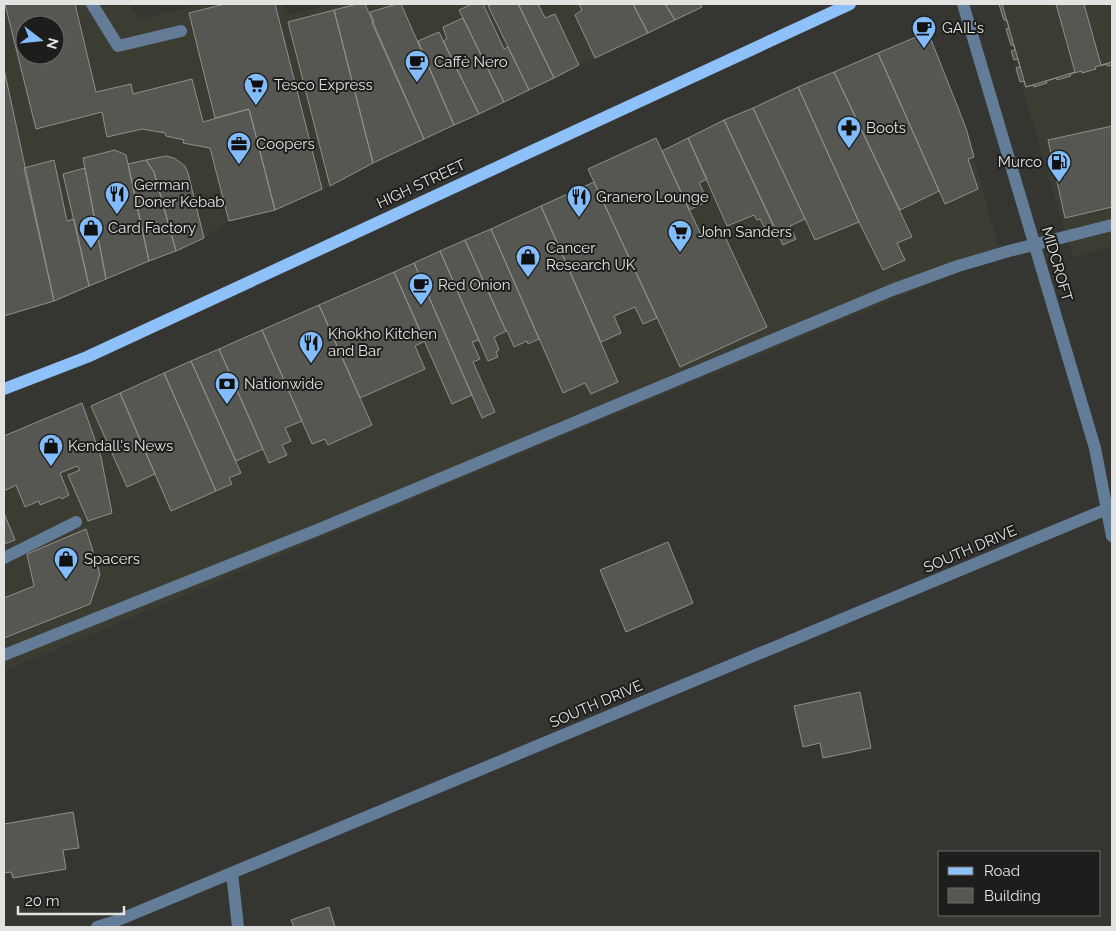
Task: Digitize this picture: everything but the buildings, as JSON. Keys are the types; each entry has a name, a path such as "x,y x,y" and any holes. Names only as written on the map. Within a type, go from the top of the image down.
{"main road":[{"name":"HIGH STREET","path":"4,388 88,357 850,4"}],"street":[{"path":"92,4 118,46 181,31"},
{"name":"MIDCROFT","path":"963,4 1095,448 1112,536"},
{"path":"4,655 316,530 892,290 958,266 1112,225"},
{"name":"SOUTH DRIVE","path":"97,927 232,873 1107,509"},
{"path":"4,558 76,522"},
{"path":"232,873 238,927"}],"shaded area":[{"path":"4,4 129,4 140,19 203,4 283,4 286,15 333,4 709,4 424,139 322,190 275,210 229,221 204,238 54,301 4,316"},
{"path":"997,4 1112,4 1112,246 1073,258"},
{"path":"928,32 966,128 1002,260 964,270 4,671 4,436 82,403 85,409 541,206 662,151 724,120"}],"place":[{"name":"GAIL's","path":"924,49"},
{"name":"Caffè Nero","path":"417,83"},
{"name":"Tesco Express","path":"256,106"},
{"name":"Boots","path":"849,149"},
{"name":"Coopers","path":"239,165"},
{"name":"Murco","path":"1059,183"},
{"name":"German Doner Kebab","path":"117,215"},
{"name":"Granero Lounge","path":"579,218"},
{"name":"Card Factory","path":"91,249"},
{"name":"John Sanders","path":"680,253"},
{"name":"Cancer Research UK","path":"528,278"},
{"name":"Red Onion","path":"421,306"},
{"name":"Khokho Kitchen and Bar","path":"311,364"},
{"name":"Nationwide","path":"227,405"},
{"name":"Kendall's News","path":"51,467"},
{"name":"Spacers","path":"66,580"}]}
